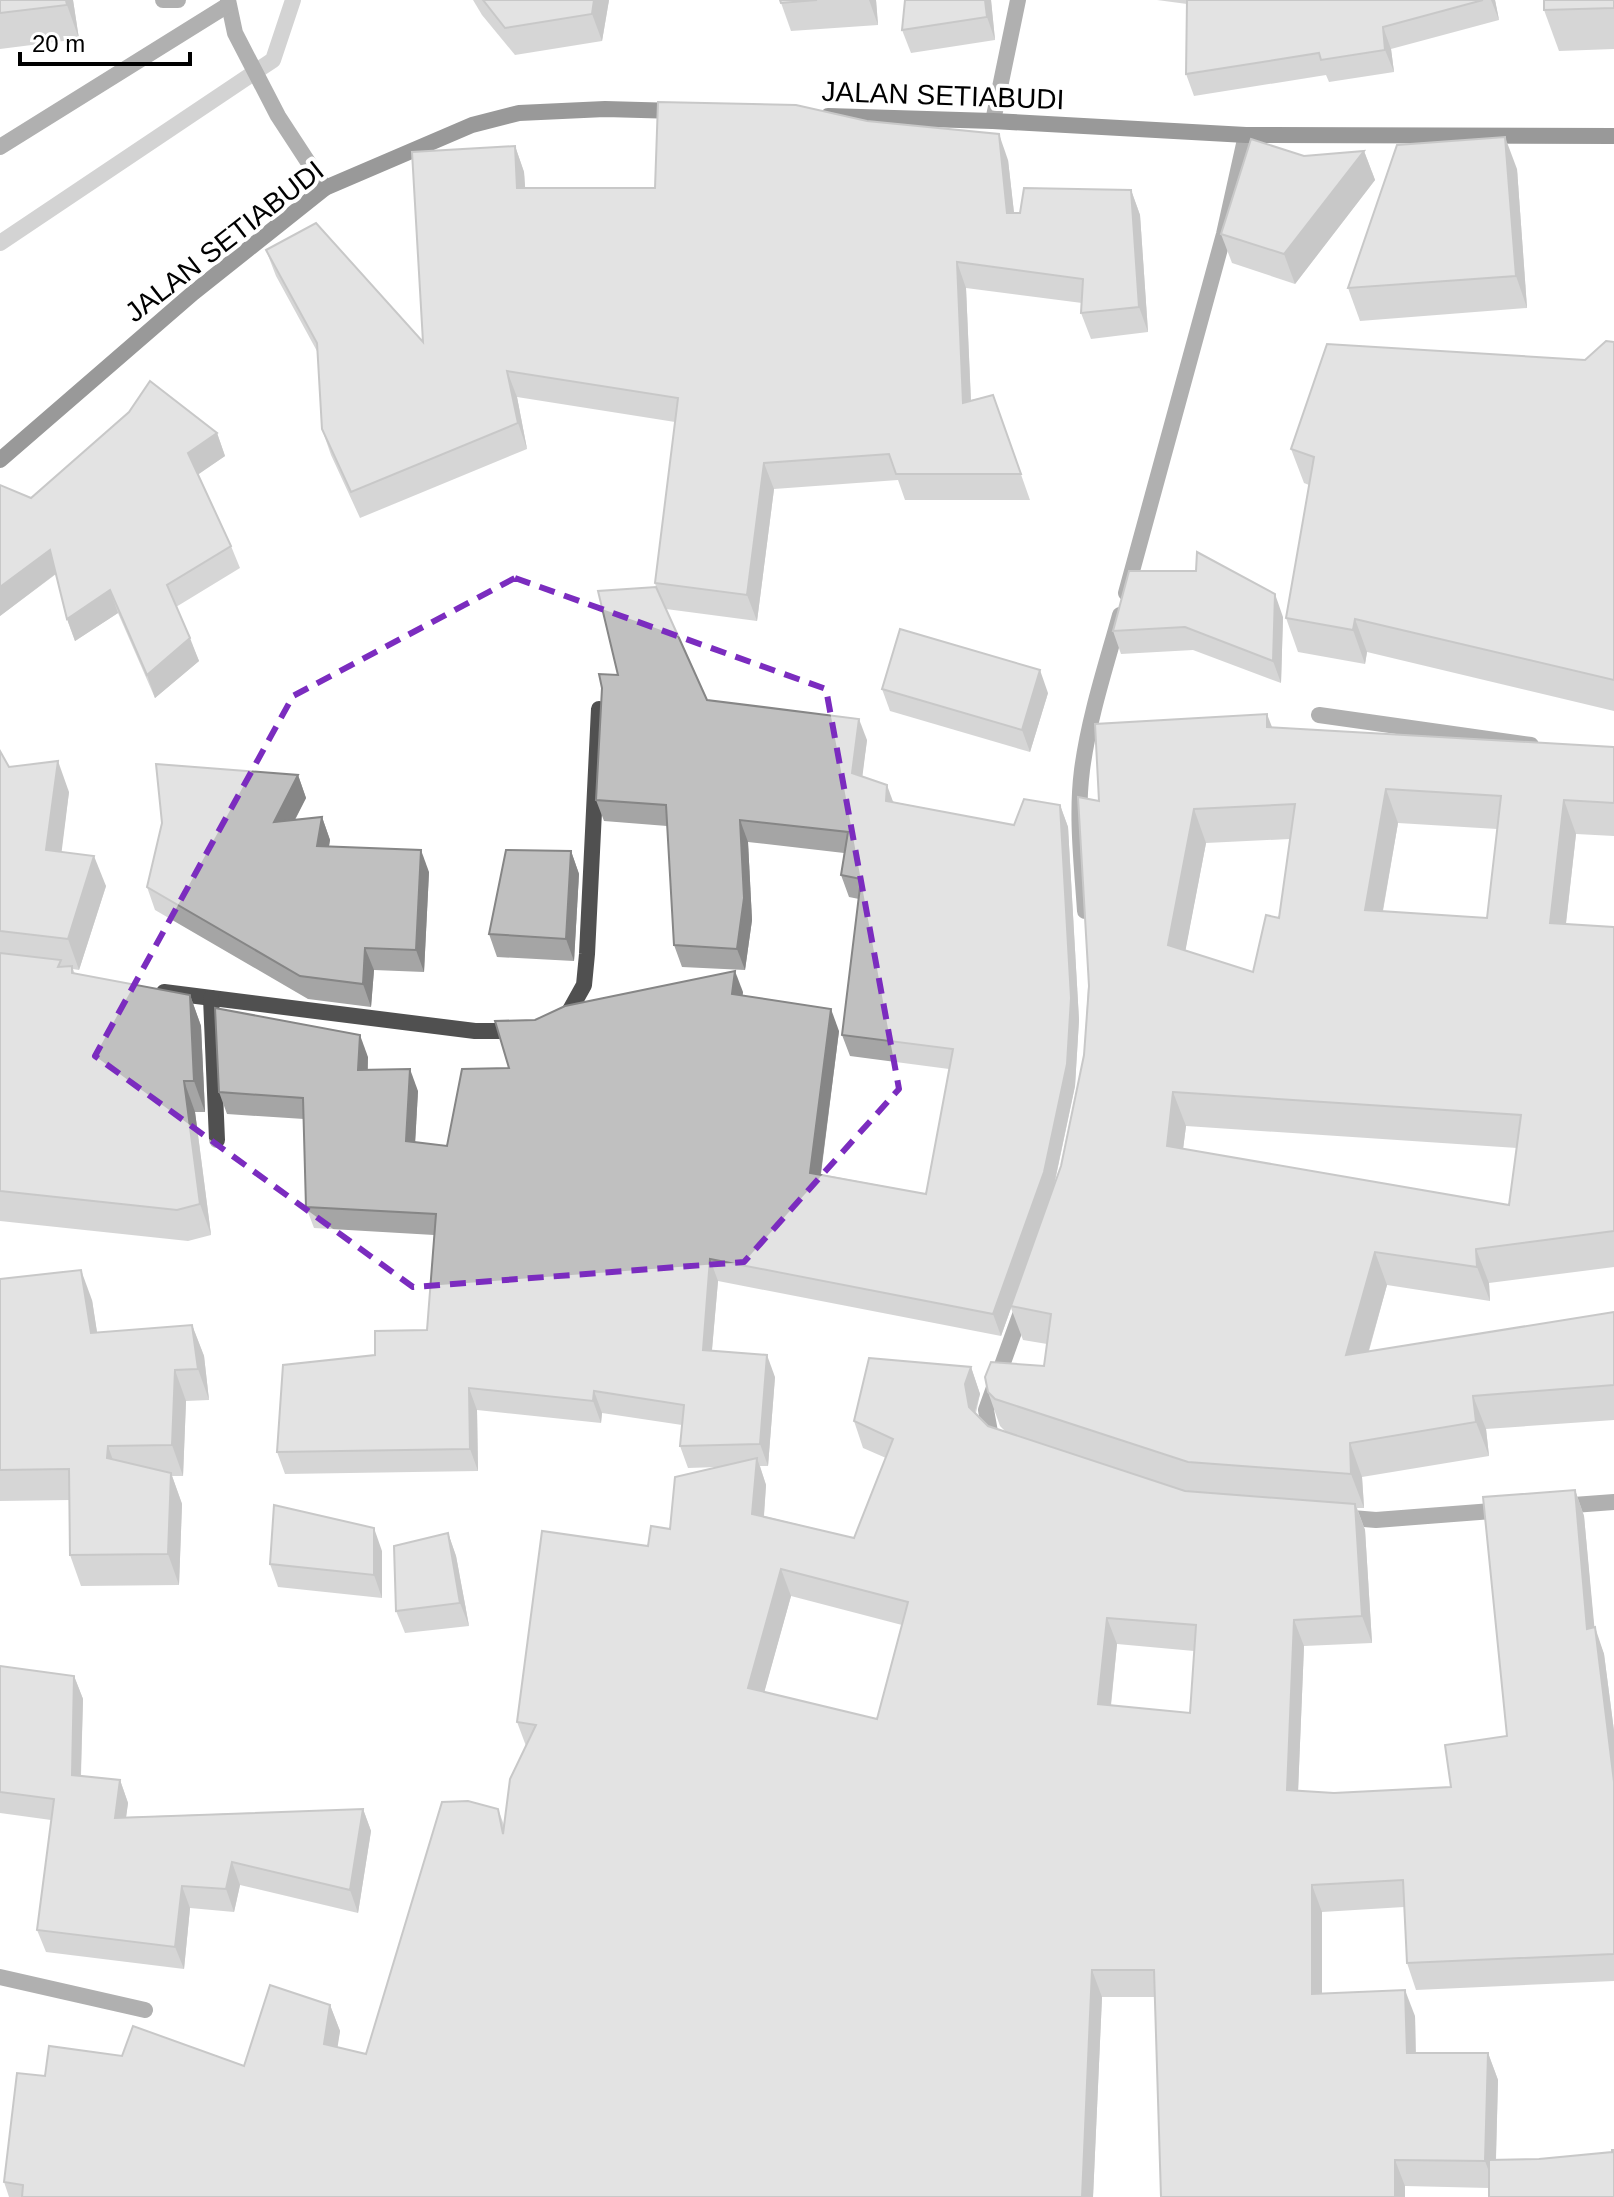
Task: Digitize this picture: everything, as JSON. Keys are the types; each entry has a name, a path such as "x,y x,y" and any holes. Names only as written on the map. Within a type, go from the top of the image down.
{"street":[{"path":"163,0 178,0"},
{"path":"993,121 1018,0"},
{"path":"0,147 228,2 235,33 278,116 325,188"},
{"name":"JALAN SETIABUDI","path":"0,460 193,293 325,188 472,125 519,113 605,109 698,112"},
{"name":"JALAN SETIABUDI","path":"807,115 993,121 1246,135 1614,136"},
{"path":"1086,929 1079,821 1082,770 1093,716 1224,234 1246,135"},
{"path":"151,990 475,1031 546,1029 566,1020 584,985 599,709"},
{"path":"1319,715 1544,748"},
{"path":"211,998 217,1140"},
{"path":"1016,1448 1002,1443 990,1432 986,1410 1032,1282"},
{"path":"1317,1516 1376,1520 1614,1502"},
{"path":"0,1977 145,2010"}],"highlighted area":[{"path":"515,578 826,689 899,1089 744,1262 413,1287 95,1056 293,696"}],"building":[{"path":"0,0 66,0 67,5 0,13"},
{"path":"483,0 594,0 592,14 505,28"},
{"path":"780,0 817,0 781,3"},
{"path":"905,0 985,0 987,17 902,30"},
{"path":"1187,0 1483,0 1383,27 1385,50 1321,60 1319,53 1186,74"},
{"path":"1544,0 1614,0 1614,8 1544,10"},
{"path":"658,102 796,105 867,121 999,134 1007,213 1020,213 1024,188 1131,190 1139,307 1081,313 1083,279 957,262 963,403 993,395 1021,474 896,474 889,454 764,463 747,595 655,583 678,398 507,371 518,423 351,492 322,429 317,343 266,250 316,223 423,342 412,152 515,146 517,188 655,188"},
{"path":"1505,137 1516,276 1348,288 1397,145"},
{"path":"1251,139 1304,156 1364,151 1284,254 1221,234"},
{"path":"1606,341 1614,342 1614,680 1355,619 1353,630 1286,618 1314,457 1291,449 1327,344 1585,360"},
{"path":"150,381 217,433 188,453 231,546 167,585 190,638 147,675 110,590 67,619 50,550 0,587 0,485 31,498 129,412"},
{"path":"1197,552 1275,594 1273,661 1185,627 1113,631 1129,571 1196,571"},
{"path":"656,587 707,700 859,719 852,773 887,785 886,801 1014,825 1024,799 1060,805 1071,998 1067,1064 1044,1172 993,1314 710,1259 703,1350 767,1355 760,1444 680,1446 684,1405 594,1391 593,1401 469,1388 470,1449 277,1452 283,1365 375,1355 375,1331 427,1330 436,1214 306,1207 303,1098 219,1092 215,1008 360,1035 358,1070 410,1069 406,1141 447,1146 462,1069 509,1068 495,1021 535,1020 565,1006 735,971 732,994 831,1009 810,1173 926,1194 953,1049 842,1035 861,879 841,875 848,832 740,820 744,898 737,949 674,945 666,805 596,800 602,688 599,674 618,675 598,591"},
{"path":"900,629 1040,670 1022,730 882,689"},
{"path":"1267,714 1267,727 1614,747 1614,803 1564,800 1550,923 1614,927 1614,1231 1476,1249 1477,1267 1375,1252 1346,1355 1614,1312 1614,1385 1473,1396 1476,1422 1350,1443 1351,1474 1188,1462 995,1399 988,1392 985,1377 991,1362 1044,1366 1051,1314 1011,1306 1061,1166 1084,1055 1089,986 1078,797 1099,801 1095,724","holes":["1386,789 1501,796 1487,918 1365,910","1295,804 1279,918 1266,915 1253,972 1168,945 1194,809","1173,1092 1521,1115 1509,1205 1167,1146"]},
{"path":"0,751 9,767 58,761 46,850 94,856 68,939 0,931"},
{"path":"156,764 298,775 274,822 322,817 317,846 421,850 416,950 365,948 363,984 300,976 147,887 162,823"},
{"path":"506,850 571,851 566,939 489,934"},
{"path":"0,953 61,960 58,967 72,966 72,973 190,995 194,1081 184,1081 200,1204 177,1210 0,1191"},
{"path":"81,1270 91,1333 192,1325 198,1369 175,1370 172,1445 108,1446 107,1458 171,1473 168,1554 70,1555 69,1469 0,1470 0,1279"},
{"path":"869,1358 971,1367 965,1384 969,1407 988,1426 1185,1491 1355,1504 1362,1616 1294,1620 1287,1790 1334,1793 1451,1787 1445,1745 1507,1736 1483,1497 1575,1490 1587,1629 1595,1627 1614,1782 1614,1954 1407,1963 1403,1880 1312,1885 1312,1994 1405,1990 1407,2053 1488,2053 1485,2161 1395,2160 1395,2197 1161,2197 1154,1970 1092,1970 1082,2197 22,2197 23,2185 4,2182 17,2073 45,2076 49,2046 122,2056 133,2026 244,2066 270,1985 330,2005 324,2044 366,2054 442,1802 468,1801 498,1809 503,1834 510,1779 536,1725 517,1722 542,1531 648,1546 651,1526 670,1529 675,1477 757,1458 752,1514 854,1538 893,1439 854,1421","holes":["781,1569 908,1602 877,1719 748,1688","1107,1618 1196,1625 1190,1713 1098,1704"]},
{"path":"274,1505 374,1528 374,1575 270,1564"},
{"path":"448,1533 460,1603 396,1611 394,1546"},
{"path":"0,1666 74,1676 72,1775 120,1780 115,1818 363,1809 350,1890 232,1862 226,1889 182,1886 175,1947 37,1930 54,1799 0,1792"},
{"path":"1612,2150 1614,2197 1489,2197 1489,2160 1539,2159"}],"waterway":[{"path":"0,243 273,60 293,0"}]}
